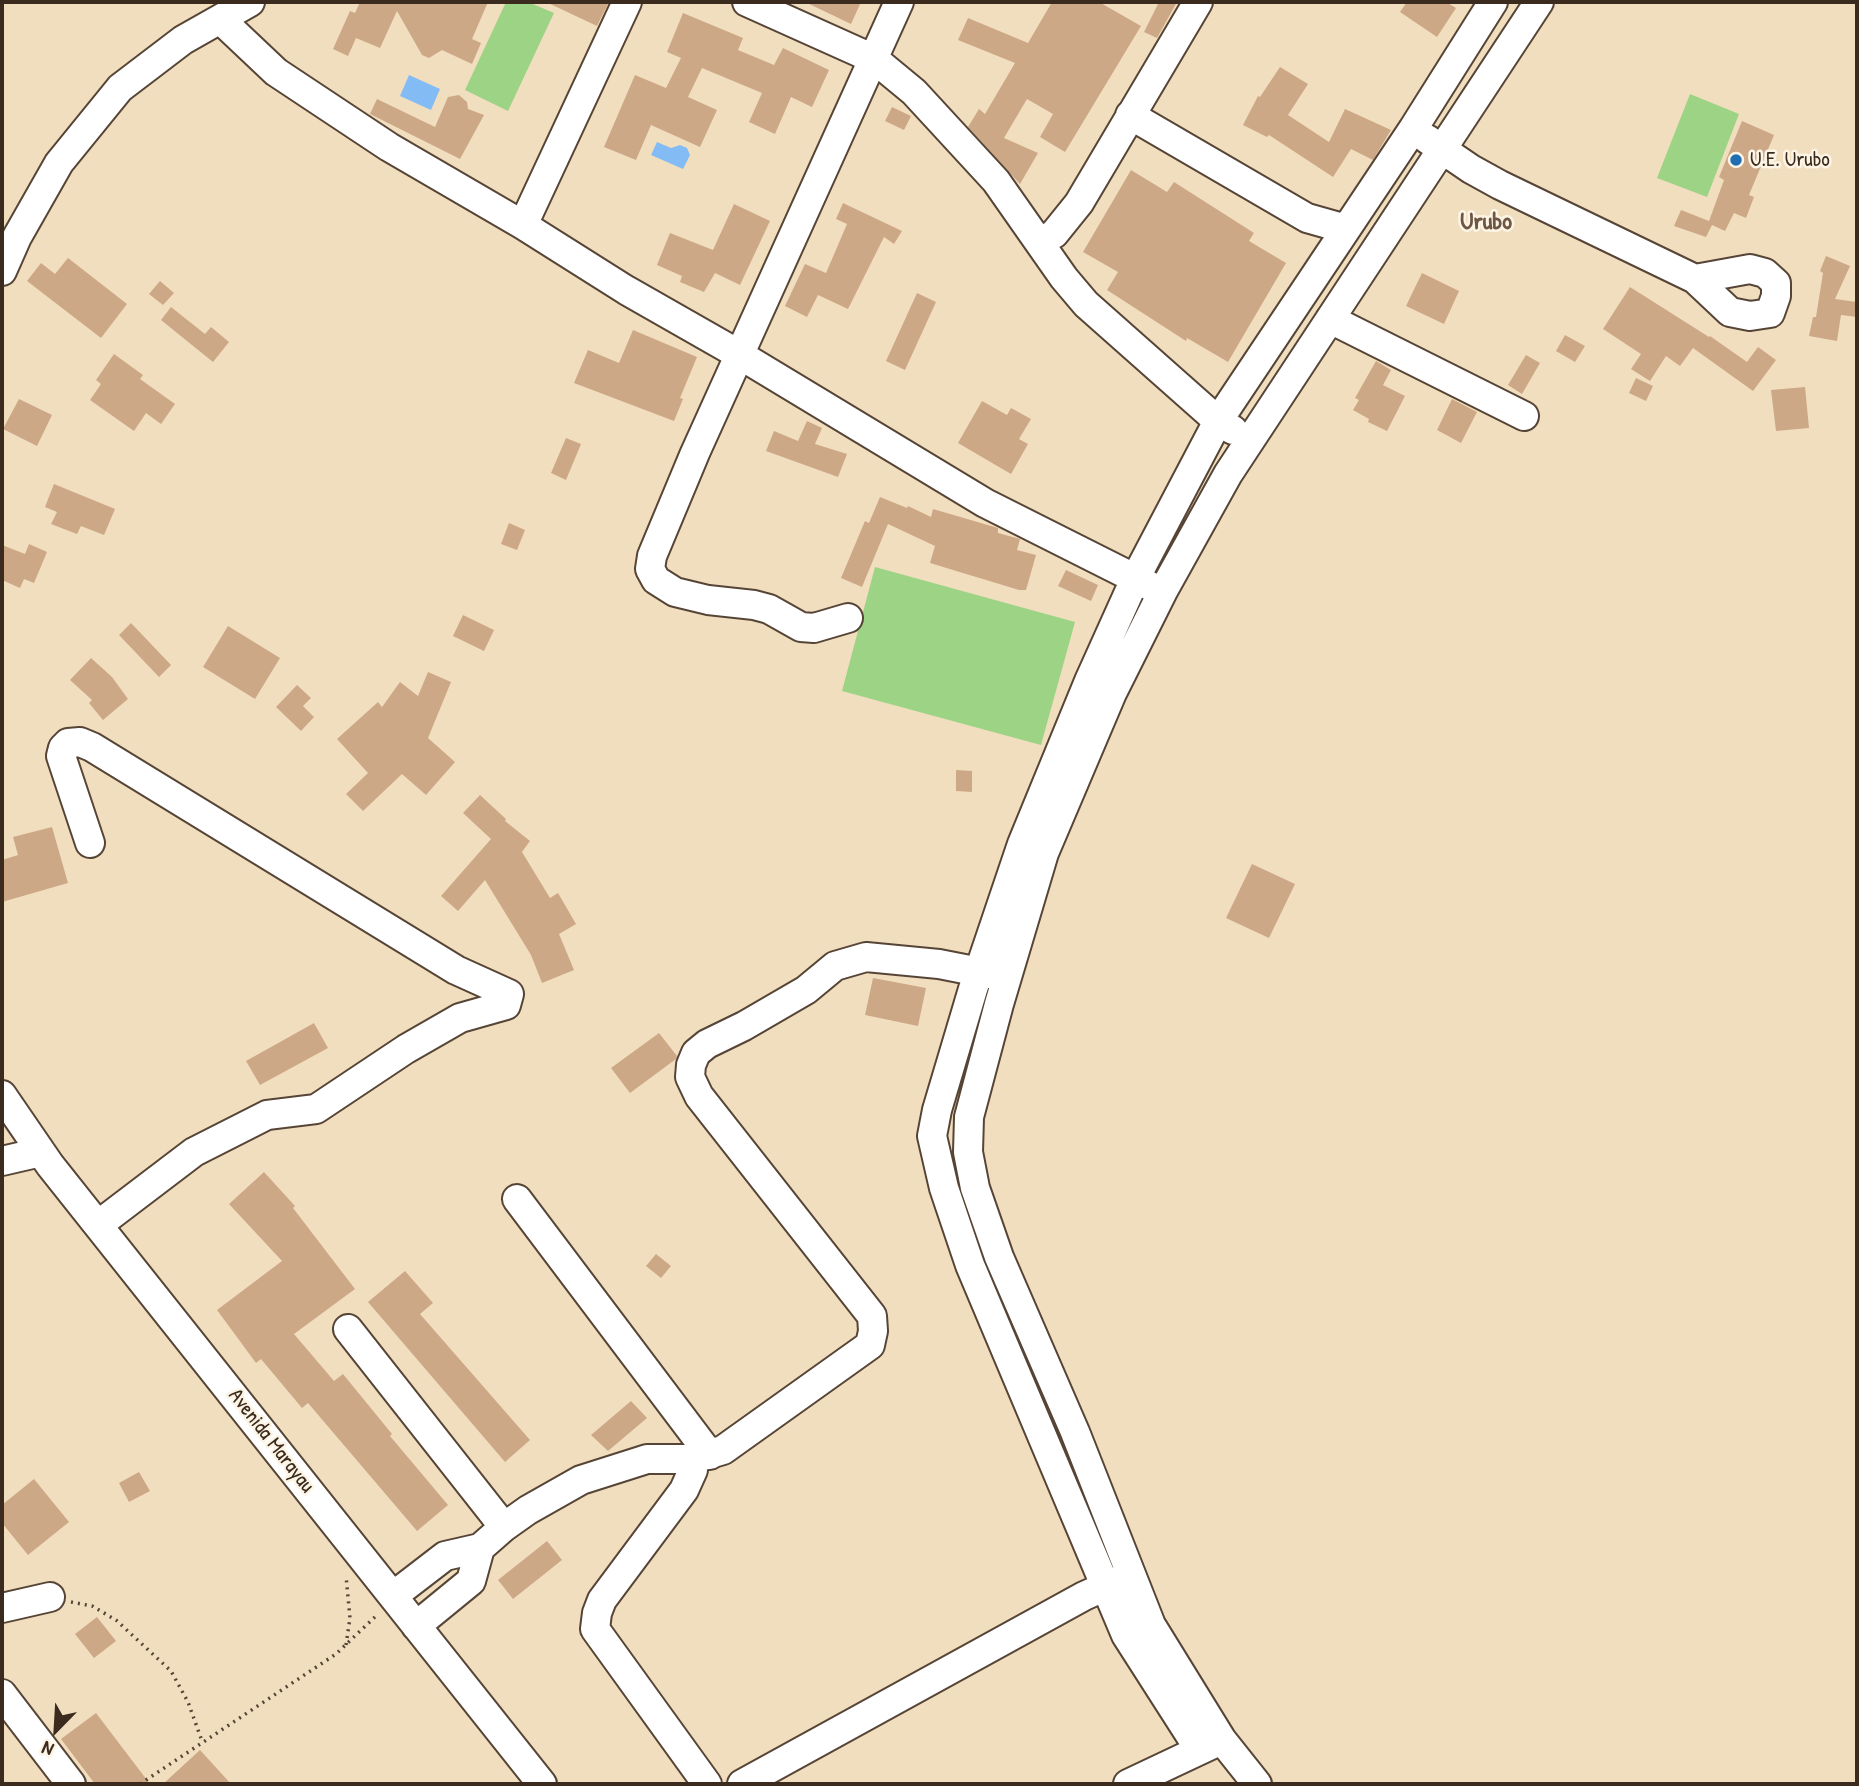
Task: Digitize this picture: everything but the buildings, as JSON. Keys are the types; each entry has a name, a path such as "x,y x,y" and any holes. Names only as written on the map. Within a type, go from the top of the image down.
{"street":[{"path":"2,271 59,163 120,88 183,40 250,2"},
{"path":"523,225 627,2"},
{"path":"747,2 874,60 914,92 987,170 1064,278 1086,304 1218,421 1250,440"},
{"path":"848,618 814,628 801,627 769,609 675,592 656,580 650,569 652,556 671,510 899,2"},
{"path":"1039,242 1054,234 1079,203 1198,2"},
{"path":"1256,1784 1210,1744 1126,1635 970,1265 944,1188 932,1136 937,1110 979,971 1022,844 1089,681 1135,579 1218,421 1413,129 1493,2"},
{"path":"1210,1744 1151,1625 1075,1432 999,1257 975,1188 968,1152 969,1117 1006,978 1044,853 1112,693 1163,592 1228,474 1539,2"},
{"path":"220,20 276,72 389,147 985,503 1163,592"},
{"path":"1130,115 1307,218 1346,229"},
{"path":"1413,129 1500,185 1695,279"},
{"path":"1330,319 1524,416"},
{"path":"90,843 61,756 68,743 80,742 92,747 456,970 509,993 506,1005 460,1018 406,1049 316,1109 267,1115 194,1152 98,1225"},
{"path":"393,1596 445,1556 480,1548 528,1510 581,1480 647,1459 701,1457 723,1450 870,1345 872,1316 699,1096 690,1077 696,1054 707,1044 806,990 835,966 866,957 906,960 979,971 1006,978"},
{"path":"456,970 468,998 460,1018"},
{"name":"Avenida Marayau","path":"2,1095 41,1152 98,1225 542,1784"},
{"path":"2,1161 41,1152"},
{"path":"517,1199 701,1457"},
{"path":"348,1329 504,1527"},
{"path":"701,1457 684,1490 603,1600 597,1613 595,1629 707,1784"},
{"path":"416,1626 471,1581 480,1548"},
{"path":"742,1784 1084,1596 1131,1575"},
{"path":"2,1608 50,1597"},
{"path":"2,1694 71,1784"},
{"path":"1128,1784 1210,1744"}],"path":[{"path":"346,1535 350,1618 346,1645"},
{"path":"140,1784 201,1741 336,1654 371,1622 393,1596"},
{"path":"50,1597 92,1606 116,1620 145,1645 171,1671 188,1702 201,1741"}],"green space":[{"path":"506,2 528,2 554,13 508,111 465,90"},
{"path":"1690,94 1739,114 1707,197 1657,178"},
{"path":"875,567 1075,622 1041,745 842,691"}],"water":[{"path":"409,75 440,89 431,110 400,96"},
{"path":"657,142 671,148 680,145 687,148 690,155 683,169 651,155"}],"place":[{"name":"U.E. Urubo","path":"1736,160"}],"district":[{"name":"Urubo","path":"1486,223"}]}
